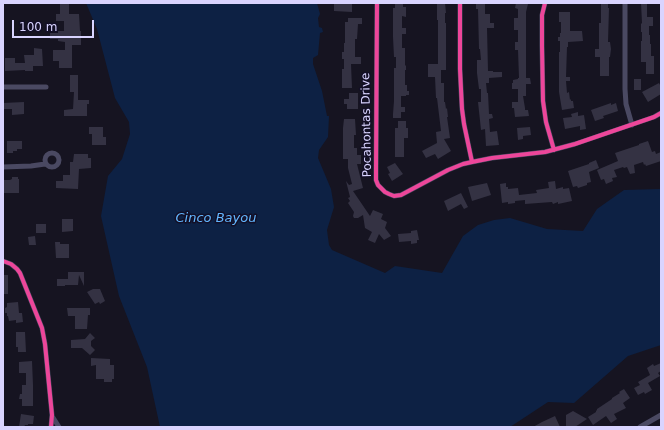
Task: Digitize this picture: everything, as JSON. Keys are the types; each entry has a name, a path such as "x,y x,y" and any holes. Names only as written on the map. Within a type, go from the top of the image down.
{"street":[{"name":"Pocahontas Drive","path":"377,3 376,180 378,185 385,192 394,196 401,195 448,170 472,162 554,150 632,125 661,113"},
{"path":"460,3 460,69 462,109 472,162"},
{"path":"545,3 542,15 543,101 546,122 554,150"},
{"path":"624,3 625,89 626,104 632,125"},
{"path":"3,87 46,87"},
{"path":"3,166 31,166 45,164"},
{"path":"3,261 11,264 20,273 40,320 45,344 52,415 51,427"},
{"path":"52,415 59,427"},
{"path":"640,427 661,415"}],"water":[{"name":"Cinco Bayou","path":"86,3 317,3 320,14 318,18 319,27 322,28 323,32 320,33 318,55 313,58 313,64 322,91 327,116 329,116 328,137 319,150 318,158 331,189 334,207 327,230 329,245 332,250 385,273 395,266 442,273 463,236 478,225 494,220 510,218 547,229 583,231 597,209 624,190 661,189 661,345 628,356 574,403 548,402 510,427 160,427 147,367 119,296 101,216 108,176 122,159 130,134 129,122 115,98 97,29"}],"building":[{"path":"60,3 69,3 69,14 79,14 81,45 72,45 72,68 59,68 59,61 53,61 53,50 65,50 65,42 58,41 58,39 50,39 50,33 64,31 64,21 56,21 56,14 60,14"},
{"path":"334,3 352,3 352,12 334,11"},
{"path":"395,3 403,3 403,7 406,7 406,17 402,16 402,28 406,28 406,34 402,34 402,48 405,48 405,85 407,85 409,95 401,96 401,107 405,107 405,112 401,112 401,118 393,118 394,68 396,68 393,37 393,8 395,8"},
{"path":"437,3 445,3 446,13 446,70 441,70 441,83 444,83 444,102 446,109 447,108 450,138 444,139 451,151 438,159 435,154 426,158 422,151 437,143 436,132 441,131 436,98 435,77 428,77 428,64 438,64"},
{"path":"476,3 485,3 485,14 490,14 490,23 494,23 494,28 487,28 488,71 502,72 502,77 489,78 489,83 486,83 489,114 492,114 493,118 489,119 490,132 497,131 499,145 486,146 485,129 481,130 478,102 481,102 481,89 479,89 477,60 481,60 479,49 478,9 476,9"},
{"path":"516,3 528,4 526,12 526,78 530,78 531,84 526,84 526,96 523,96 525,110 528,110 529,116 515,117 512,102 518,102 518,89 512,89 512,83 513,80 519,78 518,50 515,50 515,42 518,42 518,30 514,30 514,18 518,18 518,9 515,8"},
{"path":"601,3 608,3 609,8 608,42 610,42 611,49 609,57 609,76 600,76 600,57 595,57 595,49 599,49"},
{"path":"641,3 647,3 647,17 653,17 653,26 649,26 649,35 651,56 654,56 654,74 646,74 646,62 641,62"},
{"path":"559,12 570,12 570,31 582,31 583,41 568,42 566,77 570,77 570,81 566,81 567,93 569,92 570,100 571,99 571,101 573,101 574,108 562,110 559,92 560,41 558,41 558,37 560,37 561,33 561,22 559,22"},
{"path":"348,18 362,18 362,24 358,24 357,39 355,39 355,57 361,57 361,64 351,64 352,88 342,88 342,69 344,69 344,59 342,59 342,52 344,52 345,43 345,22 348,22"},
{"path":"34,48 42,49 43,66 33,66 33,71 5,71 5,58 15,58 15,63 25,63 24,55 34,55"},
{"path":"70,75 78,75 78,100 89,100 89,104 87,104 87,116 64,116 64,110 73,109 74,92 70,92"},
{"path":"634,79 641,79 641,90 634,90"},
{"path":"659,83 661,87 661,94 648,102 642,92"},
{"path":"349,93 358,93 358,109 347,109 347,104 344,104 344,99 349,99"},
{"path":"24,102 24,114 12,115 12,109 3,109 3,103"},
{"path":"611,103 611,105 616,103 618,111 603,116 604,118 595,121 591,110"},
{"path":"578,112 578,116 584,115 586,129 580,130 580,126 565,129 563,118 572,117 571,114"},
{"path":"344,119 355,119 356,135 354,135 354,148 357,148 357,155 361,155 361,164 357,164 363,188 353,191 370,216 373,210 383,214 381,219 387,222 385,228 391,236 384,240 379,234 375,243 368,240 372,232 365,228 363,215 358,218 354,218 354,212 348,203 350,201 348,198 350,197 346,181 349,185 352,184 348,168 348,159 343,159"},
{"path":"398,121 406,121 406,128 408,128 408,138 404,138 404,157 395,157 395,128 398,128"},
{"path":"89,127 103,127 103,137 106,137 106,145 92,145 92,134 89,134"},
{"path":"530,127 531,135 523,136 523,139 518,140 517,128"},
{"path":"7,141 22,141 22,149 17,149 17,151 13,151 13,153 7,153"},
{"path":"648,141 652,152 655,151 656,154 661,152 661,161 646,166 643,162 634,165 635,173 630,174 627,167 623,167 614,170 617,177 612,178 613,181 606,184 604,179 601,180 597,170 618,161 615,153"},
{"path":"74,154 88,154 88,158 91,158 91,168 79,169 78,189 56,188 56,181 63,181 63,175 70,175 70,162 73,162"},
{"path":"596,160 599,168 589,172 591,182 578,188 577,186 573,187 568,171"},
{"path":"395,163 403,174 392,181 388,174 390,173 387,167"},
{"path":"12,177 18,177 19,179 19,193 4,193 4,180 10,180"},
{"path":"555,181 556,189 563,187 563,189 569,188 572,201 558,204 558,202 553,204 552,202 525,204 525,200 515,201 515,203 508,204 508,202 502,203 500,184 506,183 506,187 508,187 508,189 518,188 519,195 537,193 536,190 549,188 548,182"},
{"path":"487,183 491,195 472,201 468,187"},
{"path":"461,193 468,207 464,209 461,204 448,211 444,201"},
{"path":"62,219 73,219 73,231 62,232"},
{"path":"36,224 46,224 46,233 36,233"},
{"path":"417,230 419,240 417,240 417,243 411,244 411,241 399,242 398,234 411,233 411,231"},
{"path":"35,236 36,245 29,245 28,237"},
{"path":"55,242 60,242 60,244 69,244 69,258 56,258"},
{"path":"68,272 84,272 84,286 79,275 78,285 57,286 57,279 68,279"},
{"path":"3,275 8,275 8,294 3,294"},
{"path":"93,289 100,289 105,301 100,304 99,302 95,304 87,292"},
{"path":"18,302 19,313 22,313 23,322 16,323 16,320 9,321 7,313 5,313 5,308 7,307 7,303"},
{"path":"67,308 90,308 87,329 75,329 75,316 68,316"},
{"path":"16,332 25,332 26,352 18,352 18,347 16,347"},
{"path":"90,333 95,338 91,341 91,346 95,350 90,355 82,348 71,348 71,340 85,339"},
{"path":"91,358 110,359 110,365 114,365 114,379 112,379 112,382 104,382 104,379 96,379 96,365 91,366"},
{"path":"32,361 33,406 22,406 22,399 19,399 20,394 22,394 22,385 26,385 26,373 19,373 19,362"},
{"path":"661,363 661,371 658,373 660,376 648,383 652,390 645,394 644,392 638,395 634,388 640,385 638,382 650,375 647,368 653,364 654,366"},
{"path":"624,389 630,398 623,403 626,408 614,414 617,419 611,423 606,416 593,425 588,417"},
{"path":"573,411 587,419 575,427 566,427 566,415"},
{"path":"21,414 34,416 33,424 19,427"},
{"path":"555,416 560,427 533,427 542,422"}],"cycle path":[{"path":"377,3 376,180 378,185 385,192 394,196 401,195 448,170 463,164 492,158 545,152 575,144 654,117 661,113"},
{"path":"460,3 460,69 462,109 472,162"},
{"path":"545,3 542,15 543,101 546,122 554,150"},
{"path":"3,261 11,264 20,273 42,328 52,415 51,427"}]}
